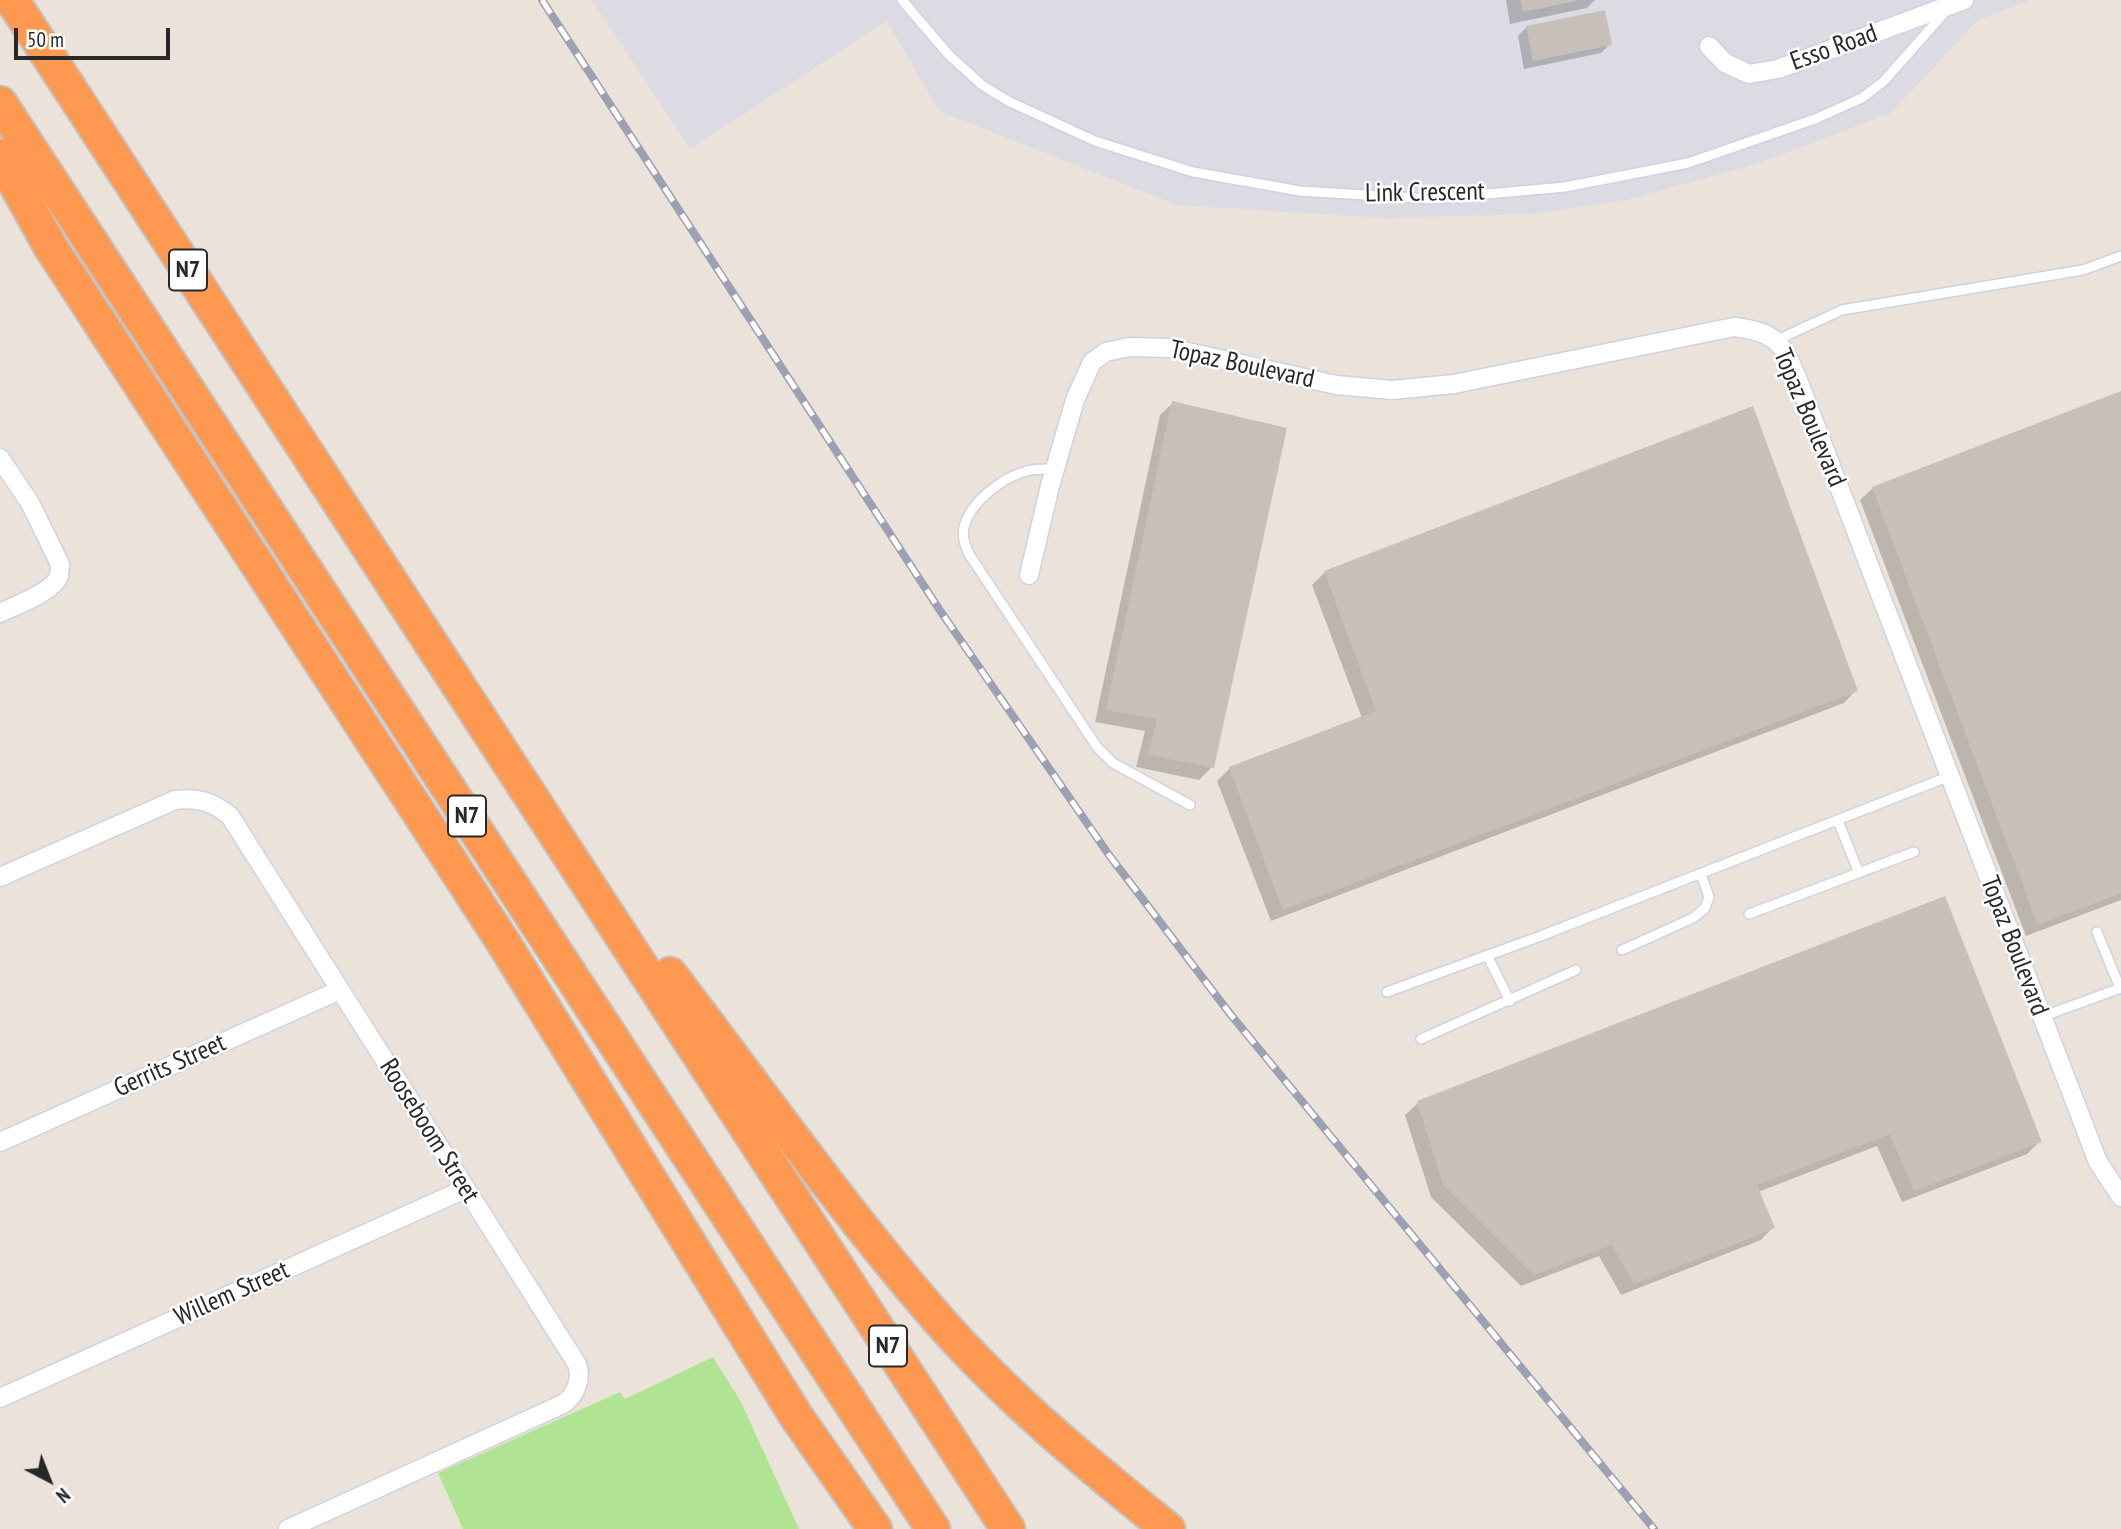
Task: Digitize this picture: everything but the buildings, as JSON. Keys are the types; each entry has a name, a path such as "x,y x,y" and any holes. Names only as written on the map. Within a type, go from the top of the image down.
{"highway":[{"name":"N7","path":"12,0 1008,1529"},
{"name":"N7","path":"0,103 933,1529"},
{"path":"0,156 50,246 503,942 796,1416 875,1529"},
{"path":"519,778 873,1241 938,1319 1029,1410 1100,1474 1168,1529"},
{"path":"796,1416 855,1529"}],"street":[{"name":"Esso Road","path":"1709,46 1726,63 1749,74 1769,70 1958,2"},
{"name":"Topaz Boulevard","path":"1029,575 1075,400 1091,362 1106,352 1129,346 1170,348 1336,385 1392,390 1454,384 1734,327 1757,330 1777,341 1798,380 2098,1162 2121,1196"},
{"path":"0,458 30,503 60,564 59,576 53,584 36,597 0,612"},
{"name":"Rooseboom Street","path":"0,877 175,800 204,800 230,816 579,1369 575,1389 563,1404 288,1529"},
{"name":"Gerrits Street","path":"0,1142 340,990"},
{"name":"Willem Street","path":"0,1398 464,1189"}],"lane":[{"name":"Link Crescent","path":"902,0 948,54 982,85 1008,101 1095,141 1194,172 1300,191 1431,199 1565,187 1688,163 1827,115 1862,98 1884,81 1958,2"},
{"path":"1777,341 1842,310 2083,270 2121,256"},
{"path":"1055,470 1038,469 1018,474 994,489 977,503 968,515 963,530 964,542 969,554 1097,747 1113,763 1190,805"},
{"path":"1387,992 1701,874 1950,776"},
{"path":"1838,821 1859,873"},
{"path":"1749,914 1914,852"},
{"path":"1622,950 1700,914 1709,897 1701,874"},
{"path":"2041,1017 2120,988 2098,932"},
{"path":"1487,955 1510,1001"},
{"path":"1421,1039 1576,970"}],"shaded area":[{"path":"592,0 2030,0 1978,20 1891,113 1759,163 1626,200 1533,214 1387,218 1177,205 939,111 887,21 690,149"}],"green space":[{"path":"713,1357 741,1402 799,1529 463,1529 438,1473 620,1392 625,1399"}],"railway":[{"path":"542,0 939,609 1109,855 1231,1015 1654,1529"}]}
